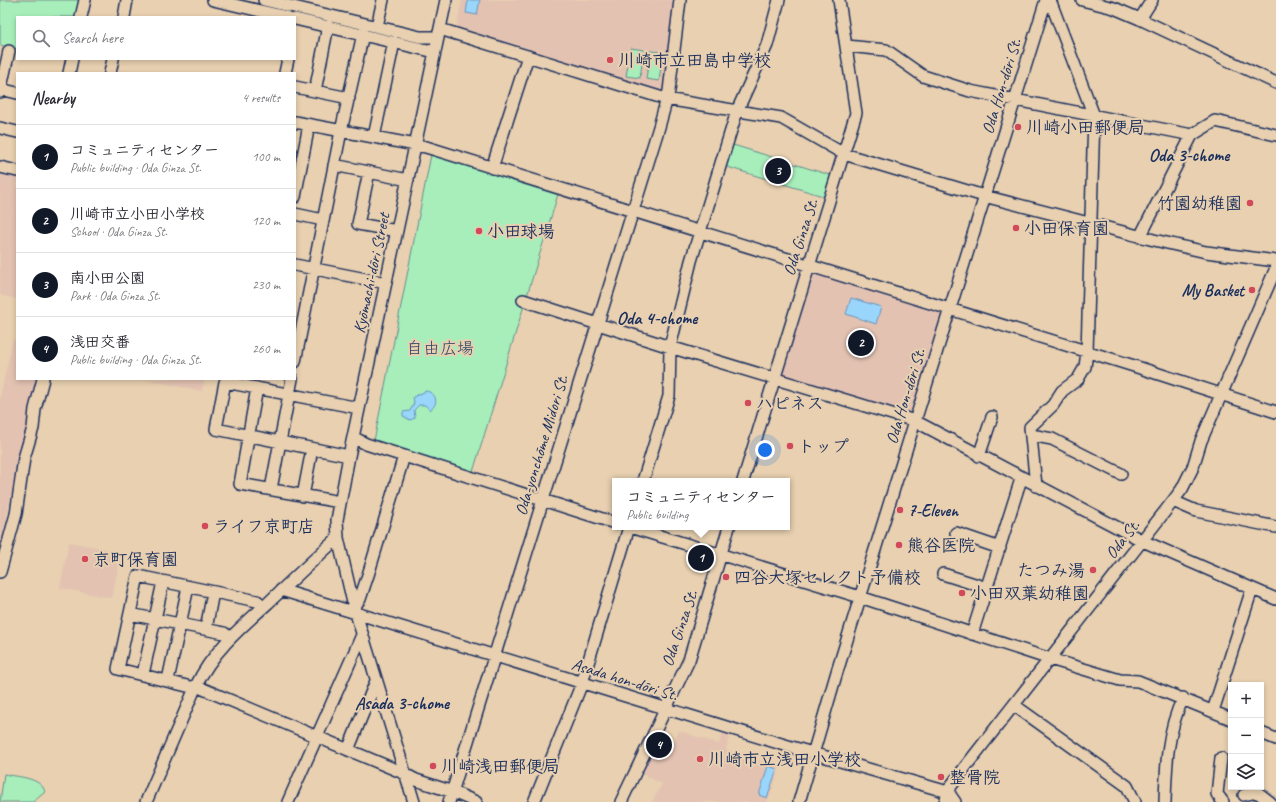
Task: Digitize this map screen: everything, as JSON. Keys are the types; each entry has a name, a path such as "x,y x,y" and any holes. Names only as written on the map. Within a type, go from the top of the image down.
{"street":[{"path":"82,16 85,0"},
{"path":"124,16 127,0"},
{"path":"213,0 292,15 377,26 420,37 439,33 528,56 666,99 781,118 844,154 984,196 1140,237 1205,251 1276,261"},
{"path":"264,0 292,15"},
{"path":"377,26 383,0"},
{"path":"439,33 446,0"},
{"name":"Oda-yonchōme Midori St.","path":"451,797 633,211 666,99 680,0"},
{"path":"644,478 669,396 670,347 699,232 737,111 767,45 779,0"},
{"name":"Oda Ginza St.","path":"744,478 856,113 839,0"},
{"name":"Oda Hon-dōri St.","path":"799,802 949,308 1046,0"},
{"path":"1036,486 1030,427 1052,405 1062,391 1078,379 1085,367 1087,352 1091,225 1094,116 1050,0"},
{"path":"1082,0 1114,8 1140,19 1276,83"},
{"path":"1140,19 1152,0"},
{"path":"296,16 328,26 435,52"},
{"path":"315,91 328,26"},
{"name":"Kyōmachi-dōri Street","path":"414,802 355,611 338,538 337,520 359,408 439,33"},
{"path":"296,357 341,131 363,34"},
{"path":"374,137 394,42"},
{"path":"846,46 886,50 929,78 970,91 1192,135"},
{"path":"10,51 0,90 16,93"},
{"path":"492,168 528,56"},
{"path":"69,72 72,60"},
{"path":"110,72 113,60"},
{"path":"285,72 288,60"},
{"path":"296,87 349,98"},
{"path":"1140,237 1192,135 1215,121 1276,135"},
{"path":"296,122 415,145 949,308 1276,412"},
{"path":"296,192 309,125"},
{"path":"0,128 16,132"},
{"path":"334,165 408,180"},
{"path":"0,167 16,171"},
{"path":"369,172 358,224 397,231"},
{"path":"296,214 323,220"},
{"path":"296,265 386,283"},
{"name":"Oda St.","path":"947,797 966,766 1143,541 1182,489 1193,467 1200,443 1276,268"},
{"path":"523,300 670,347 915,421 1021,479 1143,541 1252,590 1276,599"},
{"path":"0,572 16,514 24,458 33,428 34,409 43,380"},
{"path":"271,489 292,380"},
{"path":"349,456 216,429 226,382 289,393 359,408"},
{"path":"257,388 240,484 340,502"},
{"path":"980,456 992,417"},
{"path":"1032,435 1052,439 1121,474"},
{"path":"353,437 366,444 612,522"},
{"path":"303,496 312,449"},
{"path":"355,611 369,572 404,456"},
{"path":"972,634 1021,479"},
{"path":"1173,501 1196,511 1276,527"},
{"path":"534,802 582,683 629,530"},
{"path":"640,530 860,597 1050,659 1120,680 1138,681 1183,698 1229,718"},
{"name":"Oda Ginza St.","path":"621,802 689,660 728,530"},
{"path":"956,533 1000,548"},
{"path":"146,802 204,669 214,655 230,638 338,538"},
{"path":"943,574 987,588"},
{"path":"264,606 257,601 138,576 118,668 196,687 405,774 451,797 476,802"},
{"path":"143,674 163,582"},
{"path":"168,680 188,587"},
{"name":"Asada hon-dōri St.","path":"281,590 355,611 495,657 813,753 947,797"},
{"path":"1213,711 1252,590"},
{"path":"206,629 213,592"},
{"path":"130,614 224,632 230,638"},
{"path":"288,802 362,635"},
{"path":"348,750 376,682"},
{"path":"1165,802 1167,753 1177,711 1183,698"},
{"path":"1014,705 1128,786 1135,802"},
{"path":"1264,734 1276,739"},
{"path":"1221,758 1217,794 1223,802"},
{"path":"1244,795 1257,792 1270,802"},
{"path":"947,797 954,802"}],"shaded area":[{"name":"川崎市立田島中学校","path":"462,0 675,0 663,91 658,94 456,30"},
{"path":"0,173 16,177 16,299 0,295"},
{"path":"813,271 942,311 910,412 907,413 781,376"},
{"path":"13,339 16,340 16,380 36,380 0,549 0,398"},
{"path":"149,380 205,380 202,391"},
{"path":"69,542 121,552 112,598 60,588"},
{"name":"川崎市立浅田小学校","path":"679,731 719,744 723,731 730,734 726,750 780,768 767,802 652,802 662,784 640,772 654,742 671,748"}],"green space":[{"path":"0,0 82,0 78,16 16,16 16,49 0,45"},
{"path":"631,48 644,50 640,78 626,76"},
{"path":"650,51 663,52 659,81 646,79"},
{"path":"730,144 833,176 826,197 724,166"},
{"name":"自由広場","path":"434,152 559,191 472,475 376,444 374,441 431,155"},
{"path":"4,774 28,778 39,783 45,792 33,802 0,802"}],"water":[{"path":"468,0 480,0 477,15 466,13"},
{"path":"851,298 881,307 876,324 846,314"},
{"path":"426,391 433,394 436,399 433,408 430,410 425,405 419,405 414,410 415,418 410,420 403,416 403,412 410,411 414,403 413,397"},
{"path":"768,766 777,769 767,798 759,795"}],"place":[{"name":"川崎市立田島中学校","path":"610,60"},
{"name":"川崎小田郵便局","path":"1018,127"},
{"name":"南小田公園","path":"778,171"},
{"name":"竹園幼稚園","path":"1250,203"},
{"name":"小田保育園","path":"1016,228"},
{"name":"小田球場","path":"479,231"},
{"name":"My Basket","path":"1252,290"},
{"name":"川崎市立小田小学校","path":"861,343"},
{"name":"ハピネス","path":"748,403"},
{"name":"トップ","path":"790,446"},
{"name":"7-Eleven","path":"900,510"},
{"name":"ライフ京町店","path":"205,526"},
{"name":"熊谷医院","path":"899,545"},
{"name":"コミュニティセンター","path":"701,558"},
{"name":"京町保育園","path":"85,559"},
{"name":"たつみ湯","path":"1093,570"},
{"name":"四谷大塚セレクト予備校","path":"726,577"},
{"name":"小田双葉幼稚園","path":"962,593"},
{"name":"浅田交番","path":"659,745"},
{"name":"川崎市立浅田小学校","path":"700,759"},
{"name":"川崎浅田郵便局","path":"433,766"},
{"name":"整骨院","path":"941,777"}],"district":[{"name":"Oda 3-chome","path":"1189,155"},
{"name":"Oda 4-chome","path":"657,318"},
{"name":"Asada 3-chome","path":"402,703"}]}
